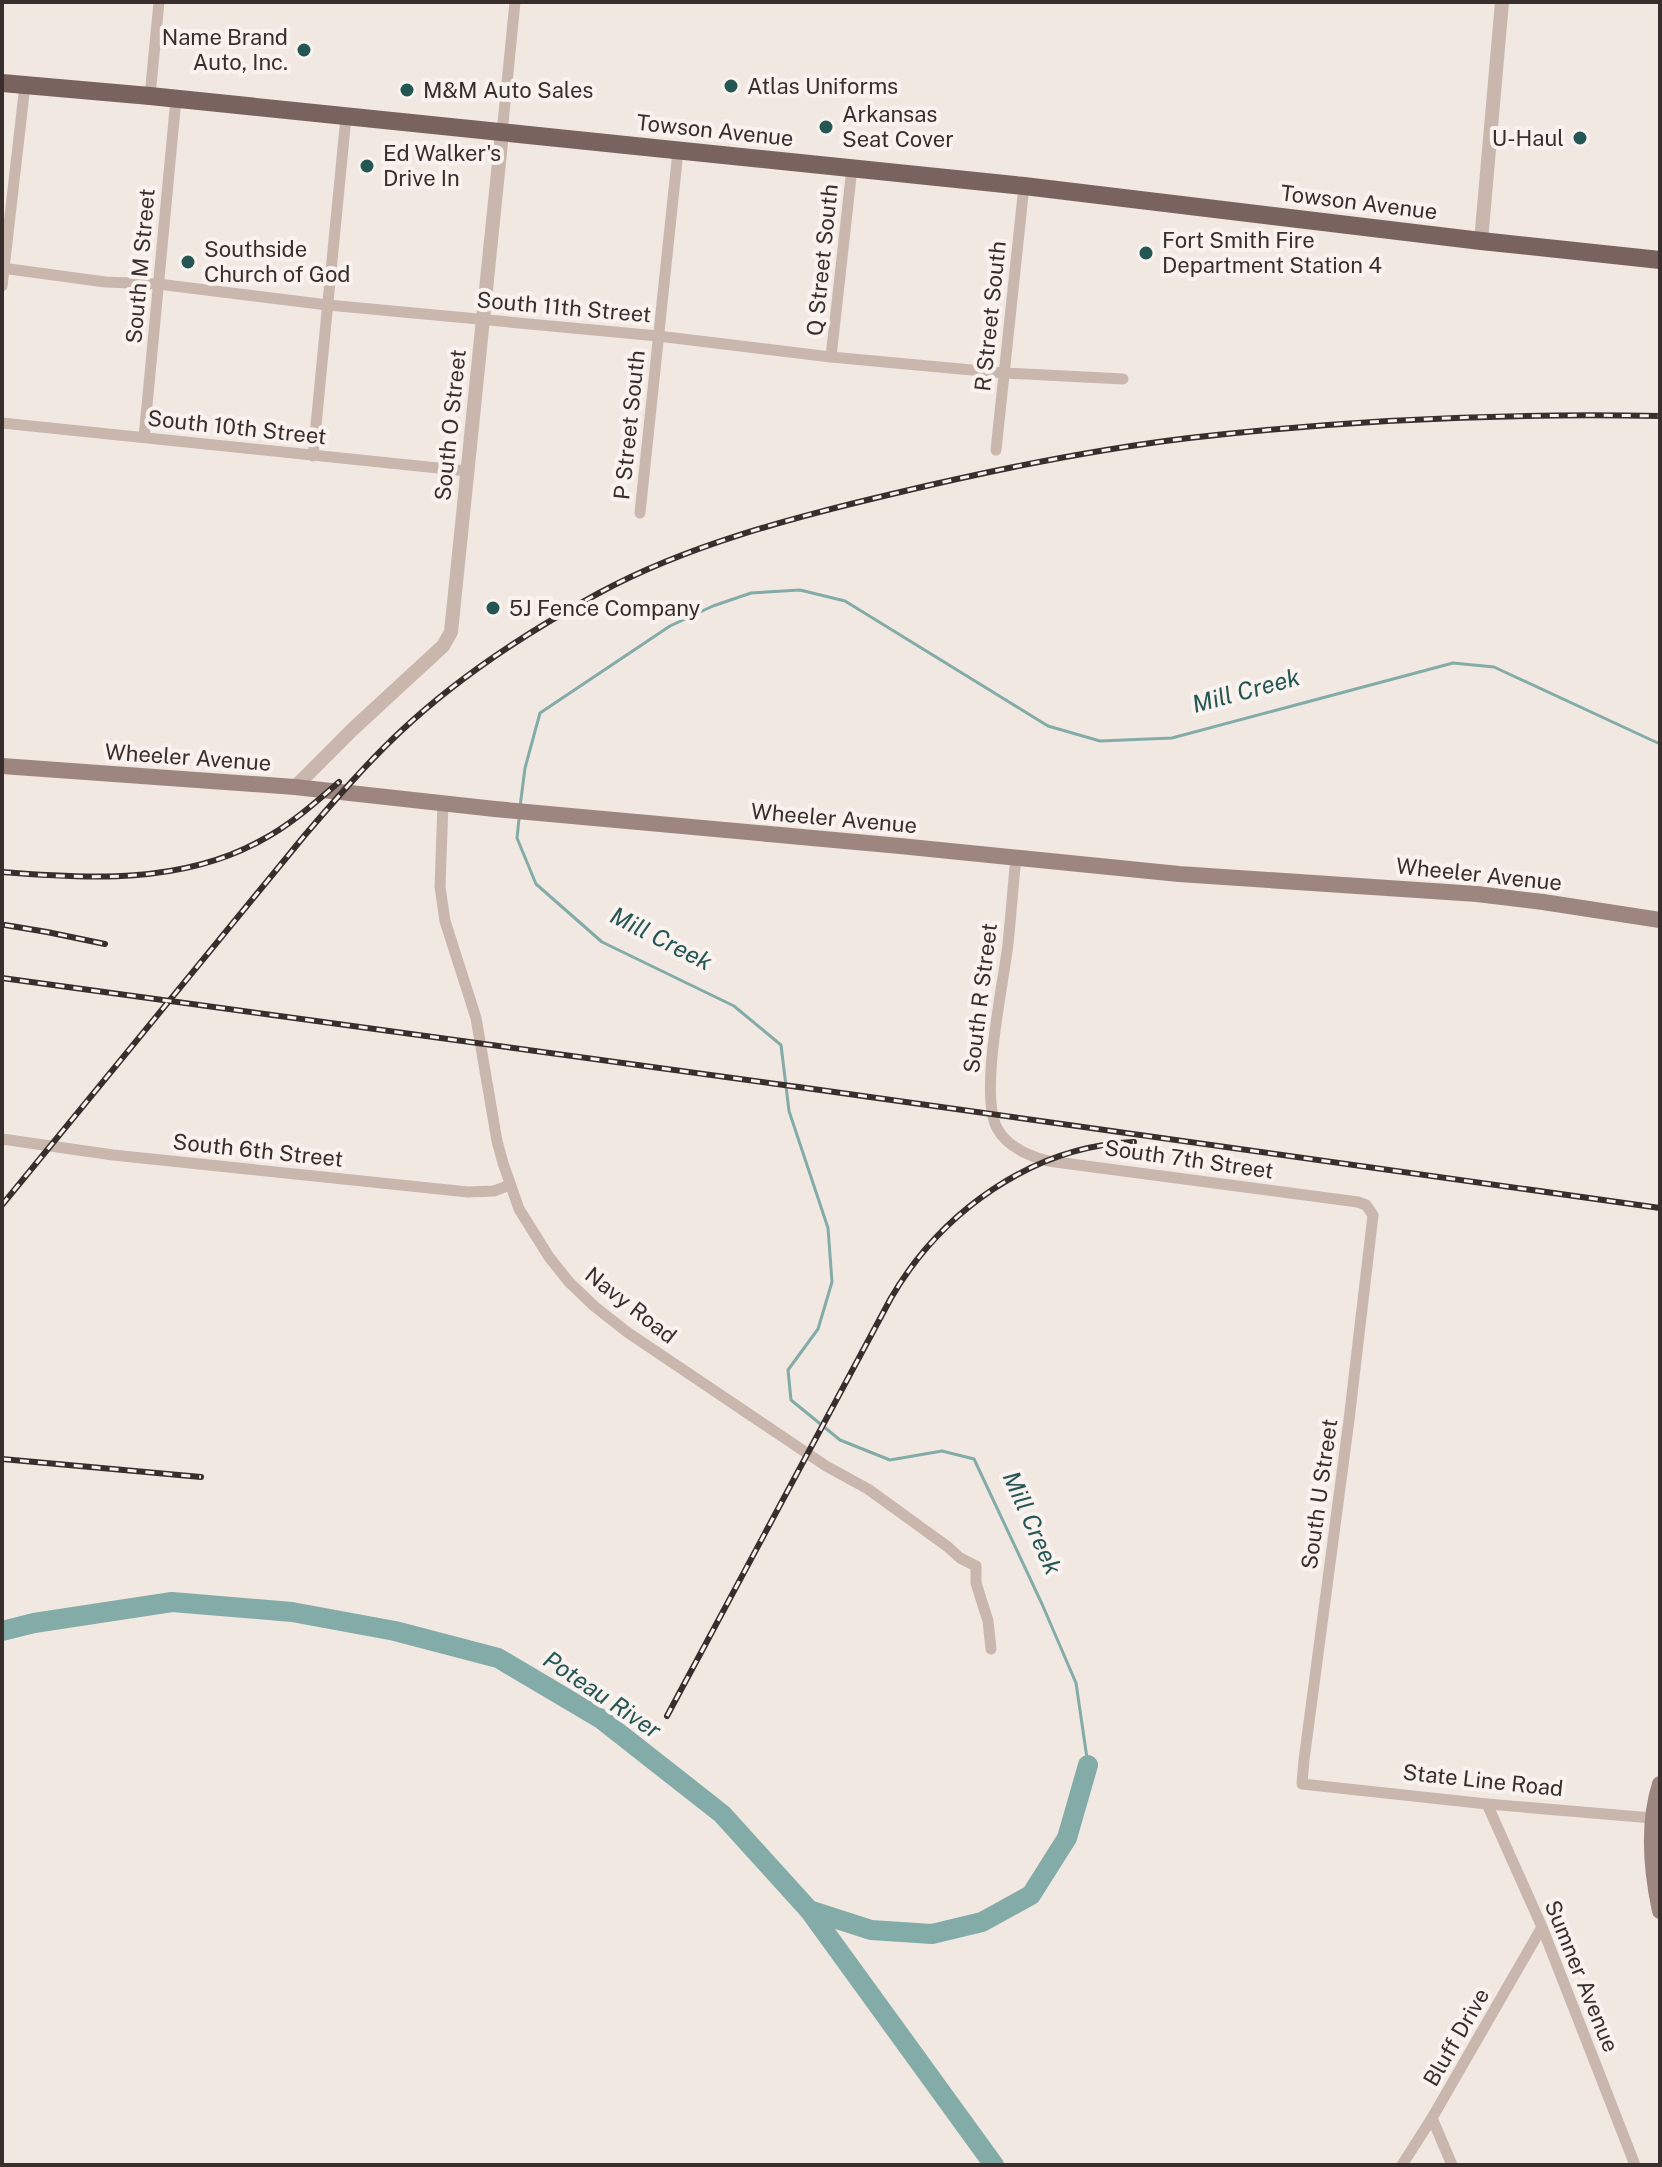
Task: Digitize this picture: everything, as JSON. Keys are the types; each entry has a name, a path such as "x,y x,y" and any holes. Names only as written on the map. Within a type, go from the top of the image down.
{"main road":[{"name":"Towson Avenue","path":"2,83 1024,186 1660,260"},
{"name":"Wheeler Avenue","path":"2,766 295,787 1179,874 1477,894 1660,920"},
{"path":"1660,1784 1654,1882 1660,1911"}],"street":[{"path":"150,96 159,2"},
{"name":"South O Street","path":"295,787 443,646 452,625 515,2"},
{"path":"1481,241 1502,2"},
{"path":"2,286 25,85"},
{"name":"South M Street","path":"144,437 176,99"},
{"path":"313,456 346,117"},
{"name":"P Street South","path":"640,513 678,151"},
{"name":"Q Street South","path":"831,357 852,168"},
{"name":"R Street South","path":"996,450 1024,186"},
{"name":"South 11th Street","path":"3,268 105,282 158,284 328,305 658,336 831,357 1004,373 1123,379"},
{"name":"South 10th Street","path":"2,423 467,471"},
{"name":"Navy Road","path":"443,803 442,906 476,1018 497,1141 510,1185 519,1209 549,1257 569,1282 611,1320 826,1466 868,1489 960,1558 976,1566 976,1583 988,1621 991,1649"},
{"name":"South R Street","path":"1006,1140 996,1126 990,1086 1016,857"},
{"name":"South 6th Street","path":"2,1139 113,1155 468,1192 494,1191 510,1185"},
{"name":"South 7th Street","path":"1006,1140 1022,1152 1048,1161 1358,1202 1370,1209"},
{"name":"South U Street","path":"1302,1784 1374,1223 1370,1209"},
{"name":"State Line Road","path":"1302,1784 1656,1819"},
{"name":"Sumner Avenue","path":"1487,1804 1542,1927 1635,2165"},
{"name":"Bluff Drive","path":"1402,2165 1542,1927"},
{"path":"1432,2118 1452,2165"}],"waterway":[{"name":"Mill Creek","path":"520,807 525,768 540,713 670,626 751,593 800,590 845,601 1048,726 1100,741 1172,738 1453,663 1494,667 1660,744"},
{"name":"Mill Creek","path":"519,819 517,838 536,884 602,942 734,1006 781,1045 789,1111 828,1228 832,1282 818,1329 788,1370 791,1400 840,1440 890,1460 942,1451 974,1459 1076,1683 1088,1765"},
{"name":"Poteau River","path":"2,1631 34,1623 172,1602 292,1612 395,1631 498,1658 601,1719 722,1814 809,1910 994,2165"},
{"name":"Mill Creek","path":"809,1910 871,1930 932,1934 982,1922 1031,1895 1067,1838 1088,1765"}],"railway":[{"path":"2,1205 305,835 387,744 446,692 495,656 573,608 633,576 742,534 818,512 965,477 1114,449 1189,438 1365,422 1483,417 1660,416"},
{"path":"2,872 101,877 167,872 199,865 230,855 271,835 339,782"},
{"path":"5,925 105,944"},
{"path":"2,978 1660,1208"},
{"path":"667,1716 891,1298 912,1267 963,1212 1025,1170 1096,1146 1134,1142"},
{"path":"2,1459 201,1477"}],"place":[{"name":"Name Brand Auto, Inc.","path":"304,50"},
{"name":"Atlas Uniforms","path":"731,86"},
{"name":"M&M Auto Sales","path":"407,90"},
{"name":"Arkansas Seat Cover","path":"826,127"},
{"name":"U-Haul","path":"1580,138"},
{"name":"Ed Walker's Drive In","path":"367,166"},
{"name":"Fort Smith Fire Department Station 4","path":"1146,253"},
{"name":"Southside Church of God","path":"188,262"},
{"name":"5J Fence Company","path":"493,608"}]}
